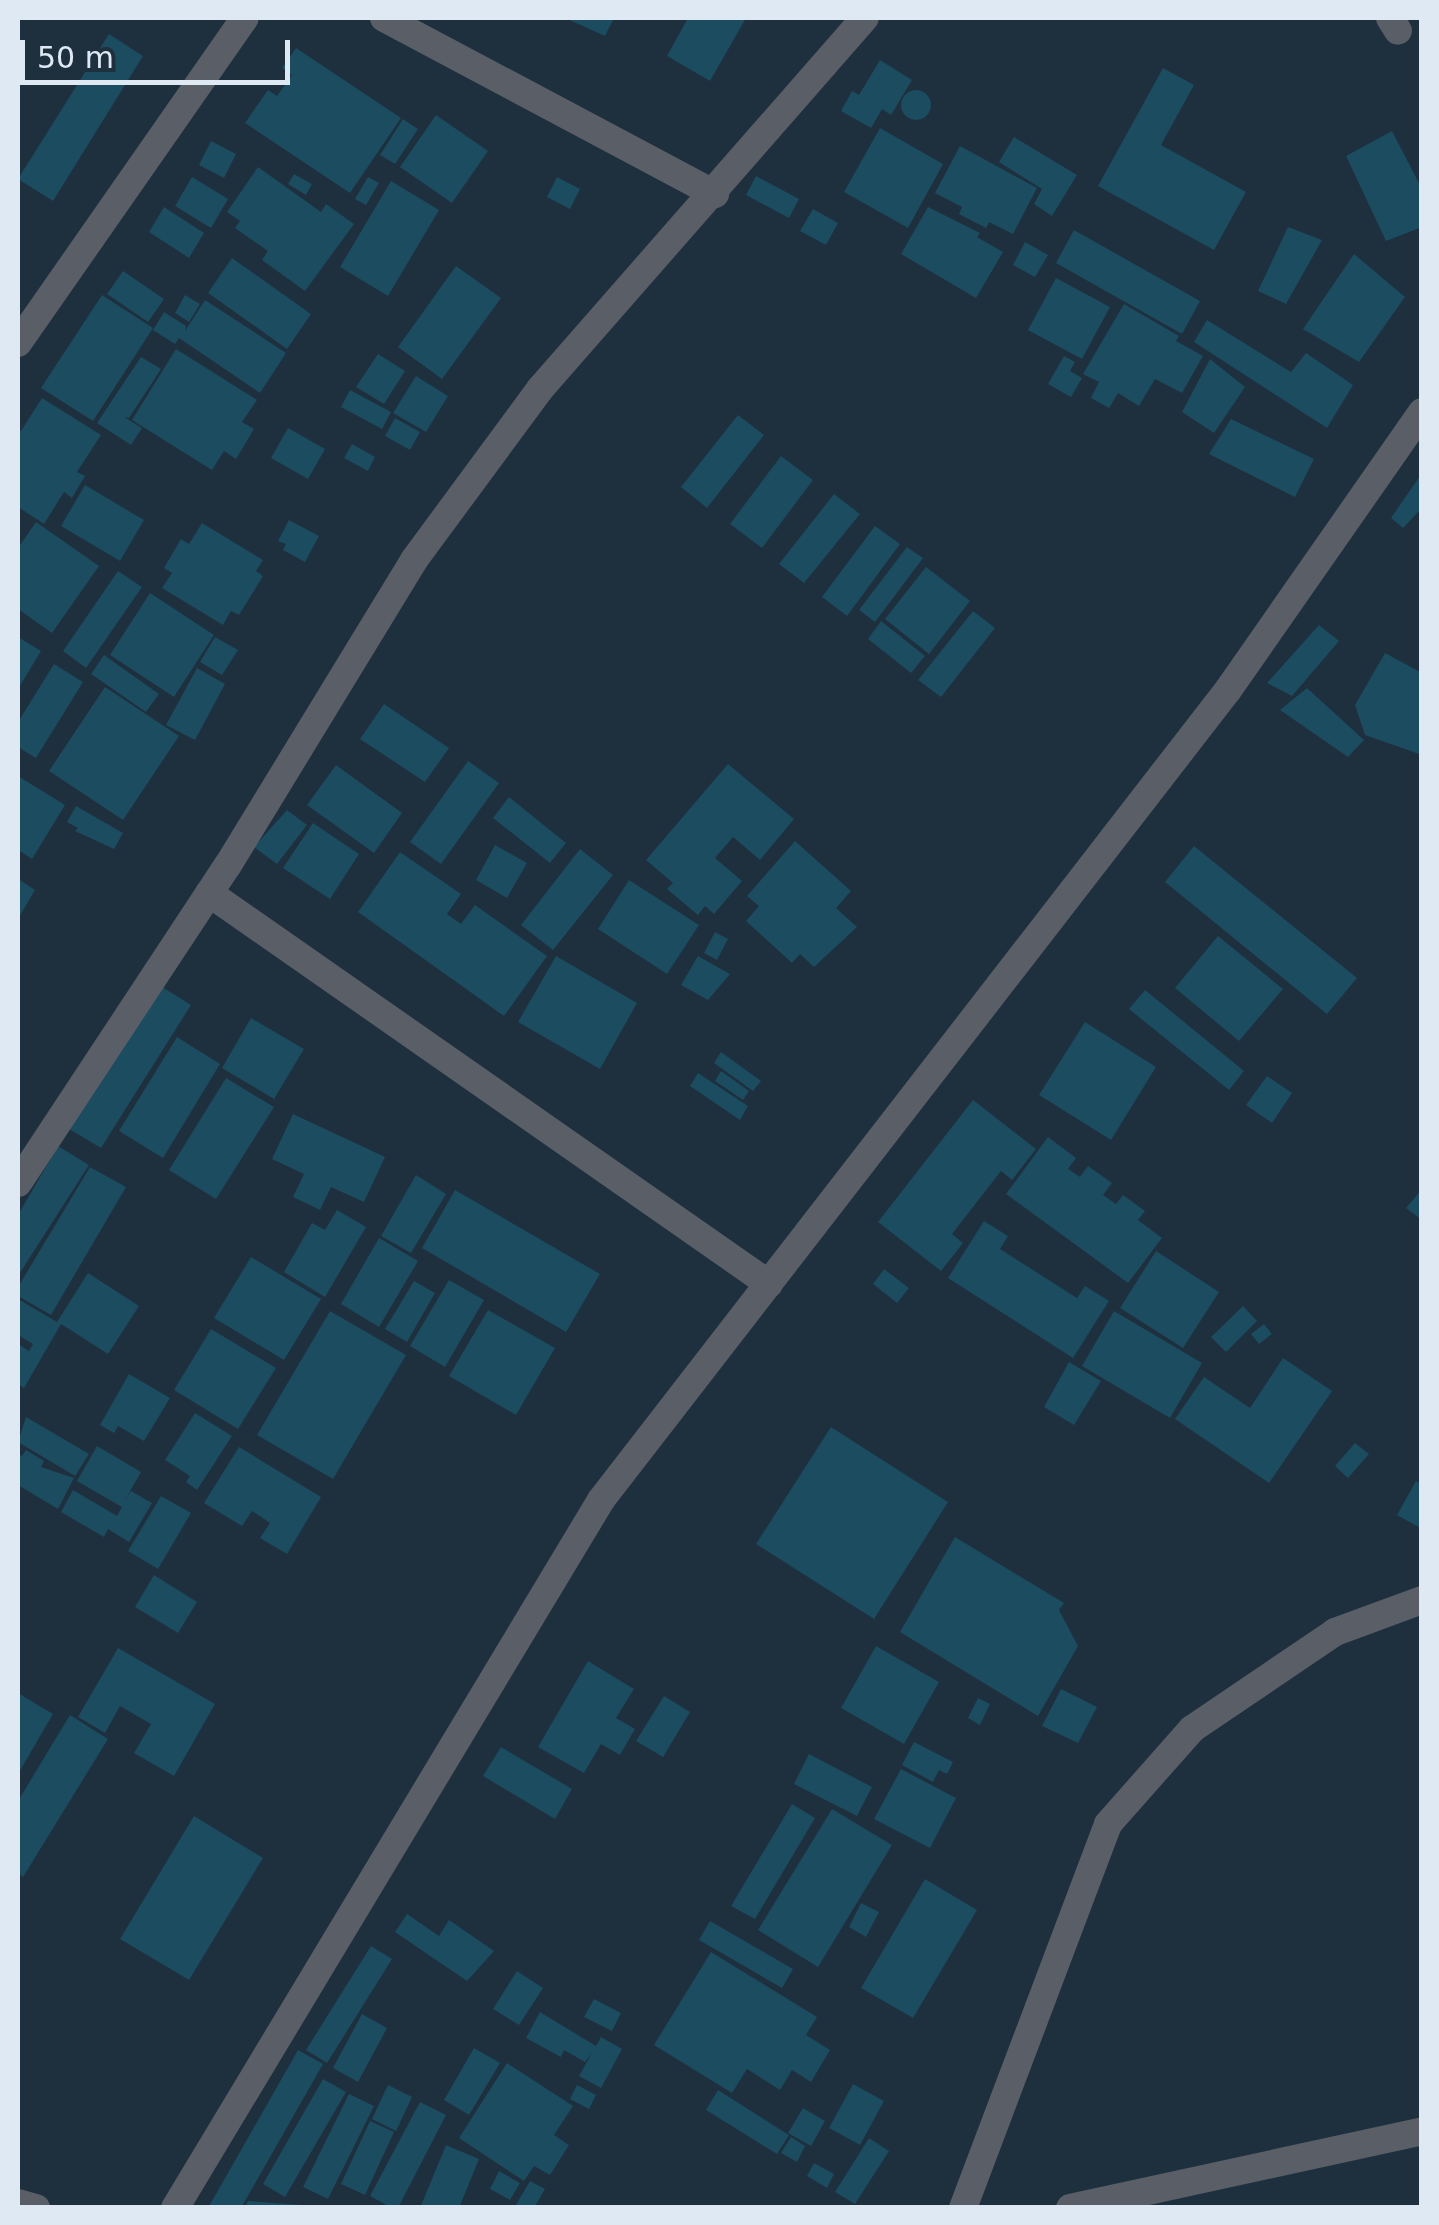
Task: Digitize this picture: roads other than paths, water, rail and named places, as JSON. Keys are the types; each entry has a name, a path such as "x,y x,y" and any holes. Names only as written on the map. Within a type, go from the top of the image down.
{"street":[{"path":"18,343 246,18"},
{"path":"384,18 716,194"},
{"path":"18,1182 209,893 414,560 540,389 716,194 865,18"},
{"path":"175,2208 602,1500 1228,690 1422,412"},
{"path":"209,893 769,1284"},
{"path":"963,2208 1108,1824 1192,1729 1335,1632 1422,1600"},
{"path":"1070,2208 1422,2131"},
{"path":"18,2203 36,2208"}]}
